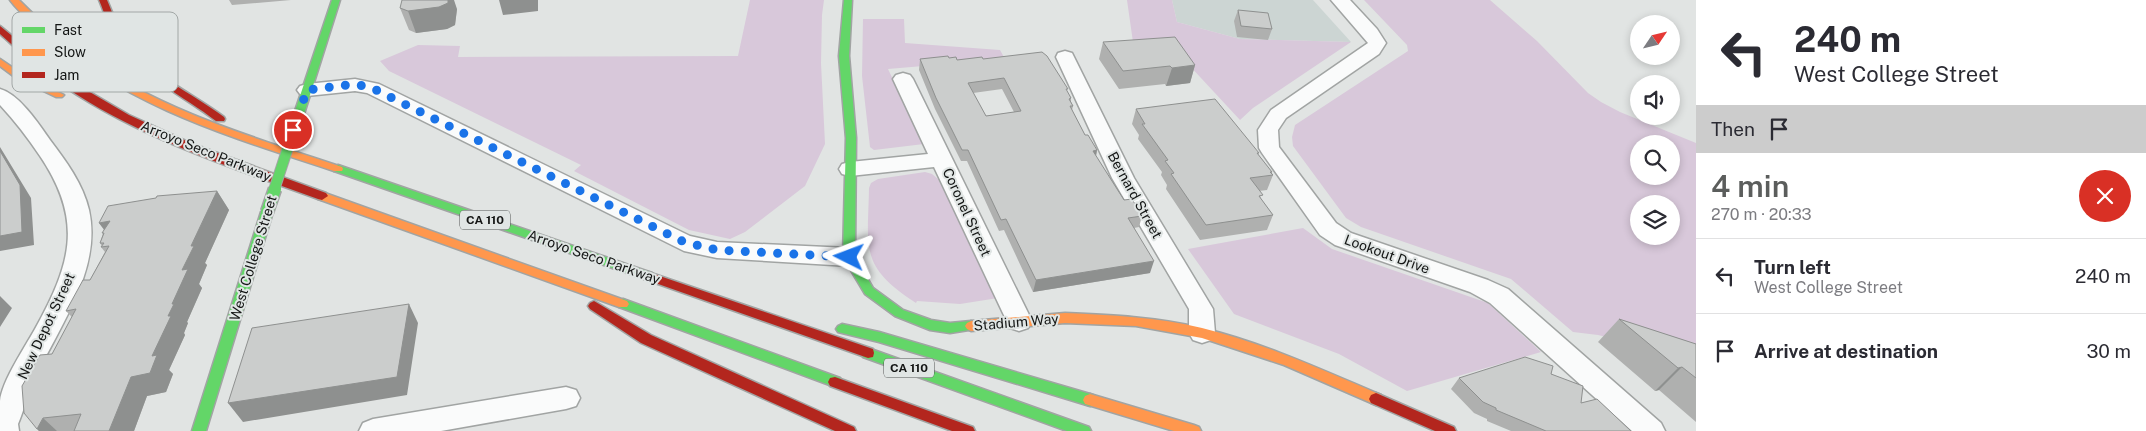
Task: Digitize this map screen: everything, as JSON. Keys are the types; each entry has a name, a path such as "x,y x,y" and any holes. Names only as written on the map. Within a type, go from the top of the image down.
{"main road":[{"name":"Arroyo Seco Parkway","path":"14,0 26,12"},
{"path":"103,0 107,12"},
{"name":"West College Street","path":"199,431 267,212 336,0"},
{"path":"848,0 844,56 852,138 849,257"},
{"name":"Arroyo Seco Parkway","path":"0,29 12,40"},
{"path":"0,62 12,71"},
{"path":"178,88 208,109 237,135"},
{"path":"52,92 63,97 104,108"},
{"name":"Arroyo Seco Parkway","path":"79,92 104,108 239,166 968,431"},
{"name":"Arroyo Seco Parkway","path":"134,92 237,135 733,305 1084,431"},
{"name":"Stadium Way","path":"849,257 869,291 899,313 930,325 950,328 1065,318 1136,321 1202,333 1288,361 1449,431"},
{"path":"548,277 646,339 849,431"},
{"path":"733,305 879,337 1194,431"}],"street":[{"name":"Lookout Drive","path":"1340,0 1371,33 1377,43 1372,50 1278,114 1268,130 1269,148 1328,229 1343,239 1479,286 1499,296 1651,431"},
{"name":"Bernard Street","path":"1065,57 1123,178 1201,309 1202,333"},
{"path":"903,79 942,159"},
{"path":"307,90 355,84 372,88 684,242 717,250 849,257"},
{"name":"New Depot Street","path":"0,95 28,123 60,168 80,217 79,244 72,275 11,379 4,424 5,431"},
{"name":"Coronel Street","path":"850,169 942,159 1019,321"},
{"path":"374,431 566,398"}],"shaded area":[{"path":"750,0 824,0 821,63 825,144 805,186 745,232 730,239 689,230 574,171 581,165 389,71 380,61 418,45 460,46 458,57 738,56"},
{"path":"1127,0 1172,0 1177,22 1240,39 1351,42 1253,108 1240,120 1175,50 1134,49"},
{"path":"1172,0 1313,0 1351,42 1240,39 1177,22"},
{"path":"1364,0 1490,0 1537,41 1588,93 1601,102 1630,116 1630,125 1652,125 1676,135 1630,135 1630,185 1680,185 1680,136 1696,143 1696,358 1598,335 1573,332 1511,279 1361,227 1346,218 1293,146 1292,137 1295,125 1408,51 1407,45"},
{"path":"863,19 904,19 905,43 1000,50 1005,59 888,69 924,144 874,150 870,147 862,76"},
{"path":"925,172 932,174 938,179 998,298 960,304 917,301 916,303 884,278 876,266 868,241 869,188 871,183 878,179"},
{"path":"1303,228 1332,249 1488,303 1541,352 1407,391 1339,354 1234,314 1188,249"}],"building":[{"path":"402,0 448,0 448,3 439,7 408,11 400,8"},
{"path":"1238,10 1268,13 1272,29 1241,26"},
{"path":"1175,37 1195,65 1123,71 1103,42"},
{"path":"1042,52 1047,56 1068,89 1066,89 1073,106 1070,106 1085,135 1088,135 1097,150 1093,151 1124,200 1132,199 1142,216 1128,218 1154,261 1036,280 1006,219 1001,220 968,150 962,150 936,98 920,59 948,56 949,58 956,57 957,60 982,57 983,59","holes":["1004,78 1021,111 986,116 968,83"]},
{"path":"1215,99 1272,172 1270,172 1273,175 1250,178 1263,195 1259,196 1273,215 1206,225 1171,174 1174,173 1165,161 1168,160 1142,124 1145,124 1136,109"},
{"path":"0,151 20,185 22,232 0,236"},
{"path":"217,191 182,270 188,269 172,304 174,304 168,316 171,316 152,356 157,355 150,373 131,377 109,431 74,431 81,414 43,418 37,429 24,413 22,386 40,355 52,354 76,309 66,311 83,280 90,280 109,246 101,247 104,243 100,243 104,233 102,233 110,221 99,223 108,206 156,198 157,196"},
{"path":"409,304 397,377 228,403 252,328"},
{"path":"1619,319 1696,344 1696,378 1682,367 1678,368"},
{"path":"1525,357 1553,366 1551,374 1583,386 1581,403 1597,399 1631,431 1546,431 1496,410 1496,408 1483,402 1459,378"}],"traffic: fast":[{"path":"299,114 336,0"},
{"path":"848,0 844,56 851,138 849,257 869,291 899,313 930,325 950,328 971,326"},
{"path":"267,212 299,114"},
{"path":"338,169 648,276"},
{"path":"199,431 267,212"},
{"path":"623,304 835,382"},
{"path":"842,329 879,337 1090,400"},
{"path":"868,353 1084,431"}],"traffic: slow":[{"path":"14,0 26,12"},
{"path":"0,62 12,71"},
{"path":"53,92 59,95"},
{"path":"136,92 205,123 338,169"},
{"path":"322,196 623,304"},
{"path":"971,326 1065,318 1136,321 1202,333 1288,361 1376,399"},
{"path":"1090,400 1194,431"}],"traffic: jam":[{"path":"103,0 108,12"},
{"path":"0,29 12,40"},
{"path":"178,90 220,119"},
{"path":"80,92 157,132 322,196"},
{"path":"648,276 868,353"},
{"path":"594,306 646,339 849,431"},
{"path":"835,382 968,431"},
{"path":"1376,399 1449,431"}],"route":[{"path":"293,130 307,90 355,84 372,88 684,242 717,250 849,257"}]}
